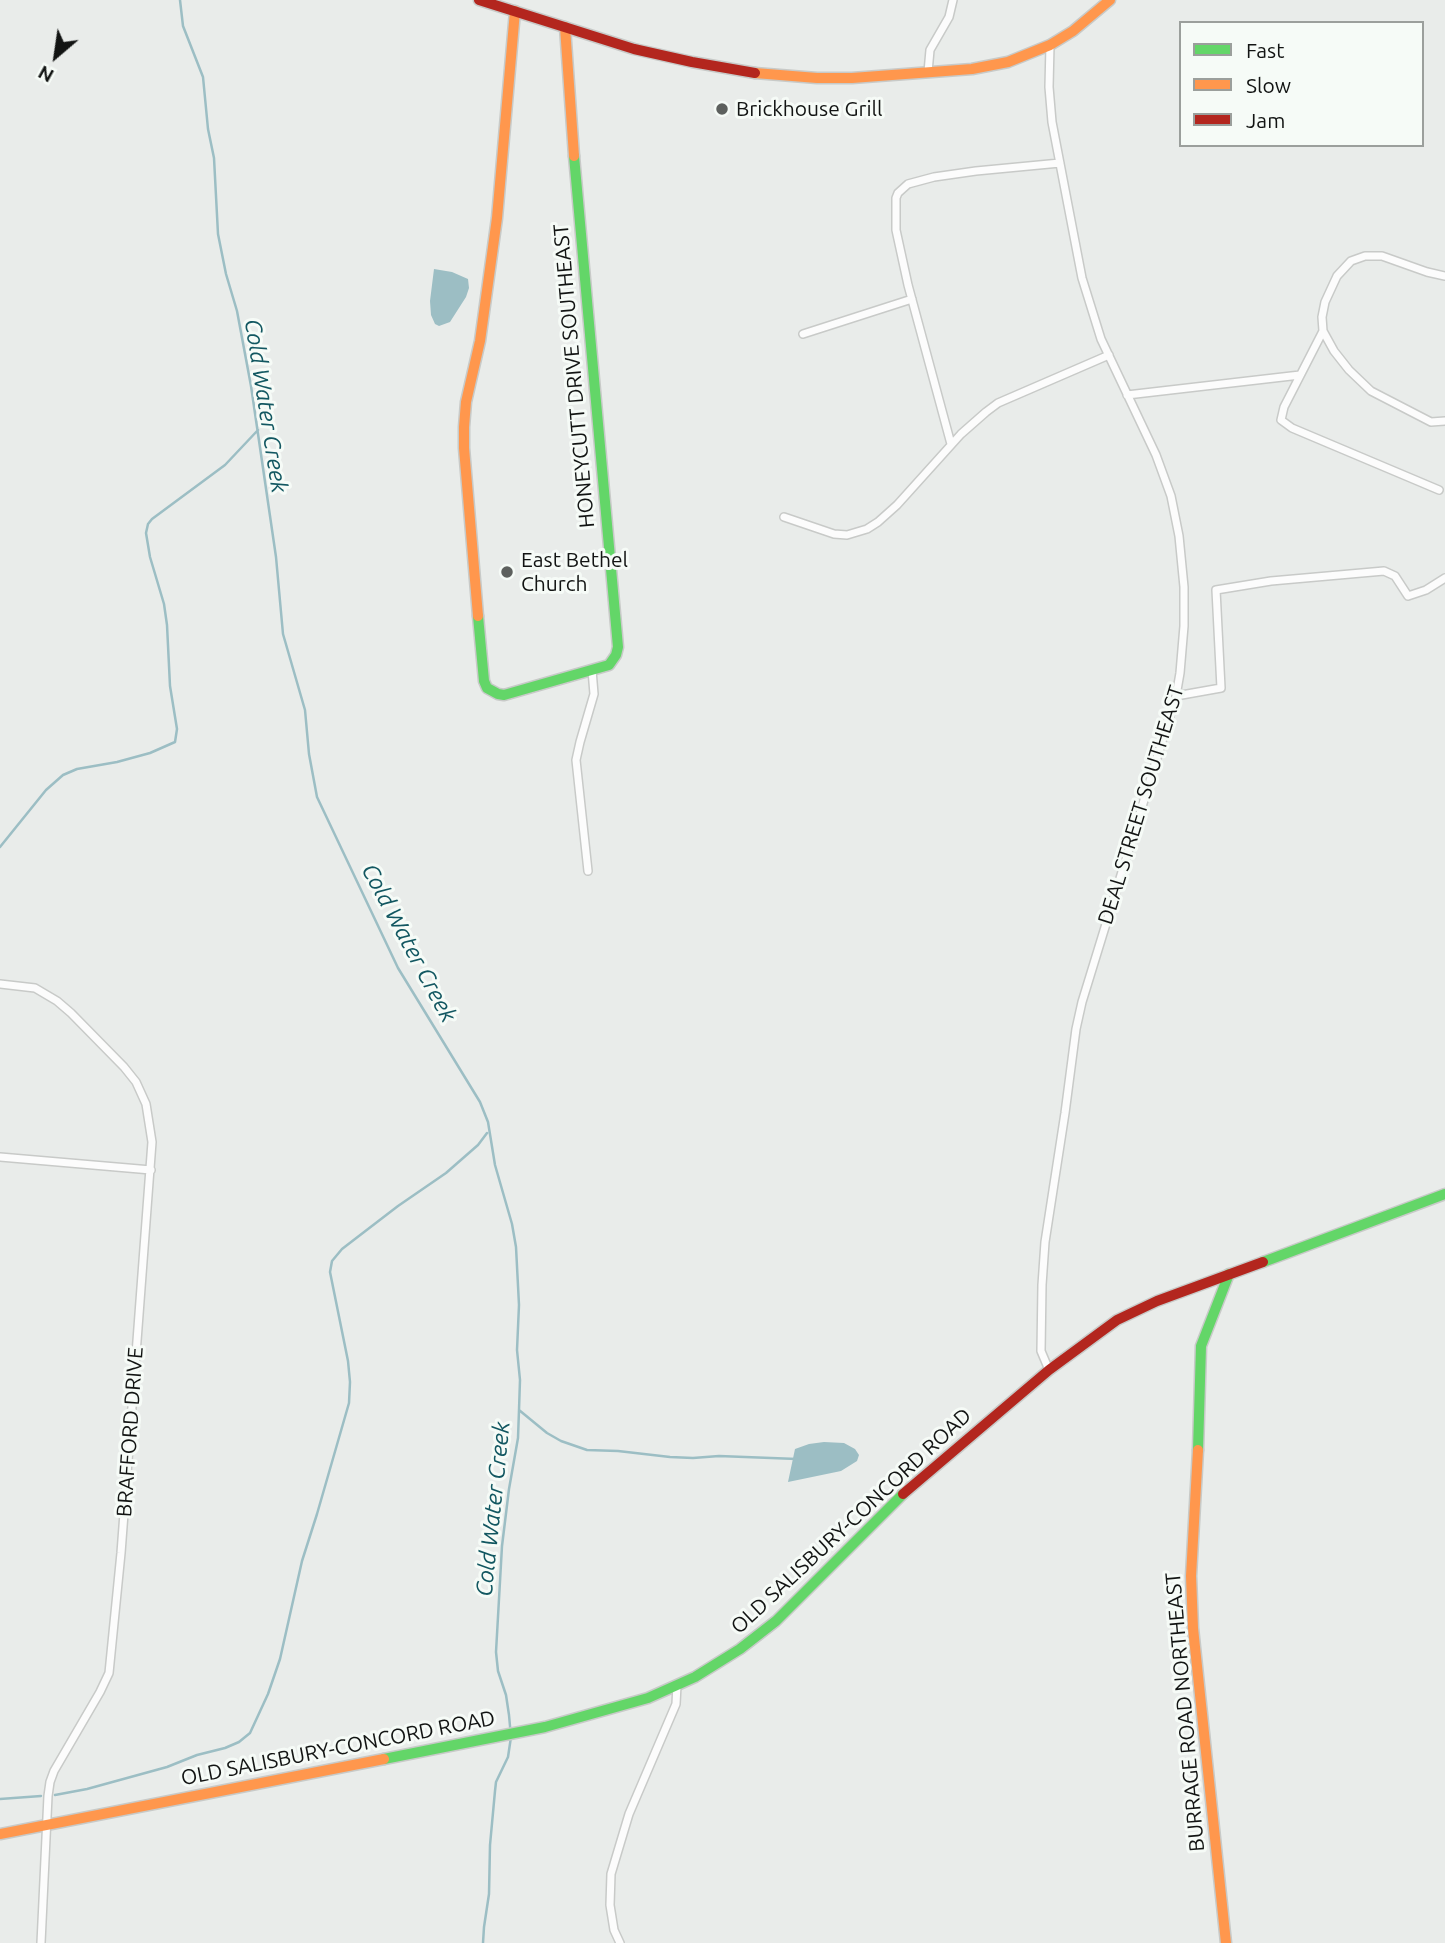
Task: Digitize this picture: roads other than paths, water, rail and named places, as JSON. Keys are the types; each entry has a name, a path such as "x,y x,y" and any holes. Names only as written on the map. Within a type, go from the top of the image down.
{"main road":[{"path":"479,0 634,49 752,72 817,78 972,69 1008,62 1050,45 1073,31 1110,0"},
{"name":"HONEYCUTT DRIVE SOUTHEAST","path":"515,11 497,218 480,341 466,402 464,427 484,681 487,688 504,695 609,665 618,648 575,178 565,27"},
{"name":"OLD SALISBURY-CONCORD ROAD","path":"0,1834 545,1727 628,1705 677,1685 740,1649 776,1621 893,1503 1049,1370 1116,1320 1229,1273 1445,1194"},
{"name":"BURRAGE ROAD NORTHEAST","path":"1226,1943 1193,1628 1191,1576 1198,1466 1201,1346 1229,1273"}],"street":[{"path":"928,72 930,50 949,17 953,0"},
{"name":"DEAL STREET SOUTHEAST","path":"1049,1370 1041,1351 1045,1242 1076,1030 1082,1002 1176,696 1184,626 1184,587 1179,536 1171,496 1109,355 1082,278 1052,122 1050,45"},
{"path":"951,444 912,299 895,217 896,198 902,189 914,181 1060,163"},
{"path":"1445,276 1382,256 1358,257 1337,276 1325,302 1322,317 1323,331 1330,345 1341,361 1371,391 1431,422 1445,421"},
{"path":"803,334 912,299"},
{"path":"1323,331 1284,407 1281,420 1284,424 1439,490"},
{"path":"784,517 834,534 847,535 867,529 897,505 951,444 998,403 1109,355"},
{"path":"1127,395 1300,375"},
{"path":"1176,696 1221,688 1216,590 1271,581 1384,571 1395,576 1408,596 1426,590 1445,578"},
{"path":"588,871 576,760 594,694 592,670"},
{"name":"BRAFFORD DRIVE","path":"0,984 35,988 57,1001 80,1022 136,1082 146,1104 152,1142 121,1553 108,1673 100,1692 54,1771 48,1796 41,1943"},
{"path":"0,1157 151,1170"},
{"path":"620,1943 614,1930 610,1905 611,1874 629,1814 676,1704 677,1685"}],"water":[{"path":"434,269 452,272 468,279 469,288 450,322 439,326 431,315"},
{"path":"824,1442 844,1443 855,1449 859,1455 857,1461 841,1471 788,1482 795,1449"}],"waterway":[{"name":"Cold Water Creek","path":"180,0 183,26 203,77 214,158 218,234 237,311 251,386 276,557 283,634 305,710 317,797 398,968 480,1102 488,1122 495,1165 516,1247 520,1380 518,1438 502,1546 496,1652 498,1671 506,1695 511,1737 508,1757 496,1782 483,1943"},
{"path":"0,847 46,790 63,775 77,769 150,753 175,742 177,729 170,686 167,625 164,604 150,557 146,533 148,524 225,465 258,430"},
{"path":"55,1795 167,1767 225,1748 250,1733 280,1659 302,1561 349,1403 348,1361 330,1272 332,1261 342,1249 446,1173 478,1145 487,1133"},
{"path":"519,1410 547,1433 587,1450 693,1458 719,1456 797,1459"},
{"path":"0,1799 41,1796"}],"place":[{"name":"Brickhouse Grill","path":"722,109"},
{"name":"East Bethel Church","path":"507,572"}]}
